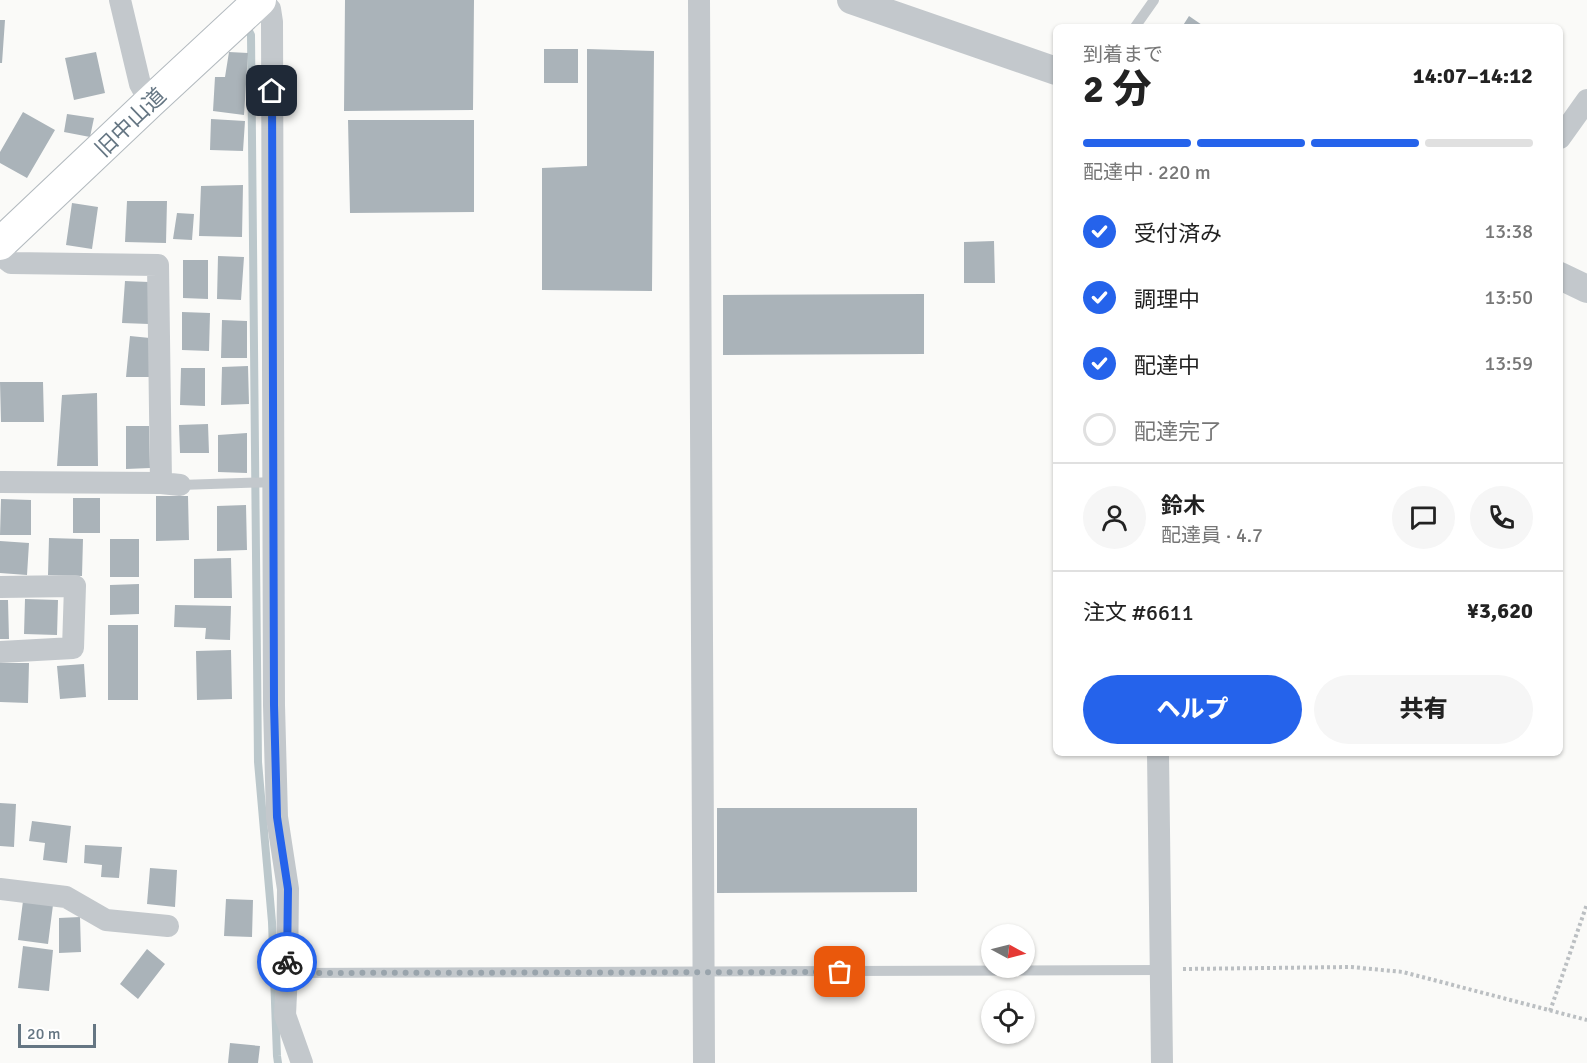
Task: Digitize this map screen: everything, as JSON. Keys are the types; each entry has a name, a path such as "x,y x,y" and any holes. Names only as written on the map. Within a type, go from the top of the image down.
{"main road":[{"name":"旧中山道","path":"0,244 249,11"}],"street":[{"path":"120,0 140,84 150,102"},
{"path":"699,0 704,1063"},
{"path":"851,0 1053,70"},
{"path":"249,11 270,9 272,22 274,705 277,817 288,889 285,1015 302,1063"},
{"path":"1563,134 1587,100"},
{"path":"0,255 11,263 158,265 170,484 0,483"},
{"path":"1563,277 1587,289"},
{"path":"0,587 75,586 73,648 0,652"},
{"path":"1158,756 1162,1063"},
{"path":"0,889 66,897 106,920 168,926"}],"lane":[{"path":"1137,24 1154,0"},
{"path":"170,484 274,482"},
{"path":"287,973 1160,970"}],"path":[{"path":"1550,1011 1587,904"},
{"path":"1160,970 1351,967 1402,972 1587,1020"}],"building":[{"path":"345,0 474,0 473,110 344,111"},
{"path":"1189,16 1201,24 1184,24"},
{"path":"0,20 5,20 2,63 0,63"},
{"path":"544,49 578,49 578,83 544,83"},
{"path":"587,49 654,51 652,291 542,290 542,168 587,166"},
{"path":"96,52 105,93 74,100 65,58"},
{"path":"229,52 248,53 244,115 213,111 215,77 225,77"},
{"path":"23,112 55,130 27,178 0,163 0,152"},
{"path":"67,114 94,118 90,137 64,132"},
{"path":"211,119 245,121 243,151 210,150"},
{"path":"348,120 474,120 474,212 350,213"},
{"path":"243,185 242,237 199,236 201,186"},
{"path":"127,201 167,201 166,243 125,242"},
{"path":"72,203 98,207 92,249 66,245"},
{"path":"177,213 194,214 192,240 173,239"},
{"path":"994,241 995,283 964,283 964,242"},
{"path":"218,256 244,257 241,300 217,299"},
{"path":"183,260 208,260 208,299 183,298"},
{"path":"125,281 149,282 149,324 122,323"},
{"path":"924,294 924,354 723,355 723,295"},
{"path":"182,312 210,313 209,351 182,350"},
{"path":"222,320 247,321 247,358 221,358"},
{"path":"130,336 150,338 149,377 126,377"},
{"path":"248,366 249,404 221,405 222,367"},
{"path":"181,368 205,368 205,406 180,405"},
{"path":"0,382 43,382 44,422 1,422"},
{"path":"97,393 98,466 57,466 62,395"},
{"path":"208,424 209,453 180,453 179,425"},
{"path":"126,426 149,426 150,468 126,469"},
{"path":"247,433 247,473 218,472 218,435"},
{"path":"156,496 188,496 189,540 156,541"},
{"path":"73,498 100,498 100,533 73,533"},
{"path":"1,499 31,500 31,535 0,535"},
{"path":"246,505 247,550 217,551 217,506"},
{"path":"49,538 83,539 82,576 48,575"},
{"path":"110,539 139,539 139,577 110,577"},
{"path":"0,541 29,543 27,575 0,573"},
{"path":"231,558 232,598 194,598 194,559"},
{"path":"139,584 139,614 110,615 110,585"},
{"path":"25,599 58,600 57,635 24,634"},
{"path":"0,600 8,600 9,639 0,639"},
{"path":"175,605 231,606 230,640 205,639 206,628 174,627"},
{"path":"108,625 138,625 138,700 108,700"},
{"path":"231,650 232,699 197,700 196,651"},
{"path":"0,663 29,663 28,703 0,702"},
{"path":"84,664 86,697 60,699 57,666"},
{"path":"0,803 16,804 14,847 0,846"},
{"path":"717,808 917,808 917,892 717,893"},
{"path":"32,821 71,826 67,863 43,860 45,843 29,841"},
{"path":"85,845 122,847 119,878 101,877 102,865 84,863"},
{"path":"150,868 177,870 175,907 147,904"},
{"path":"226,899 253,900 252,937 224,936"},
{"path":"23,901 53,905 48,944 18,940"},
{"path":"80,917 81,952 59,953 59,918"},
{"path":"23,946 53,950 49,991 18,988"},
{"path":"147,949 165,964 138,999 120,984"},
{"path":"230,1043 260,1046 258,1063 228,1063"}],"waterway":[{"path":"245,23 251,35 258,762 272,922 278,1063"}],"way so far":[{"path":"287,962 287,973 840,972"}],"route":[{"path":"272,91 274,705 277,817 288,889 287,962"}]}
